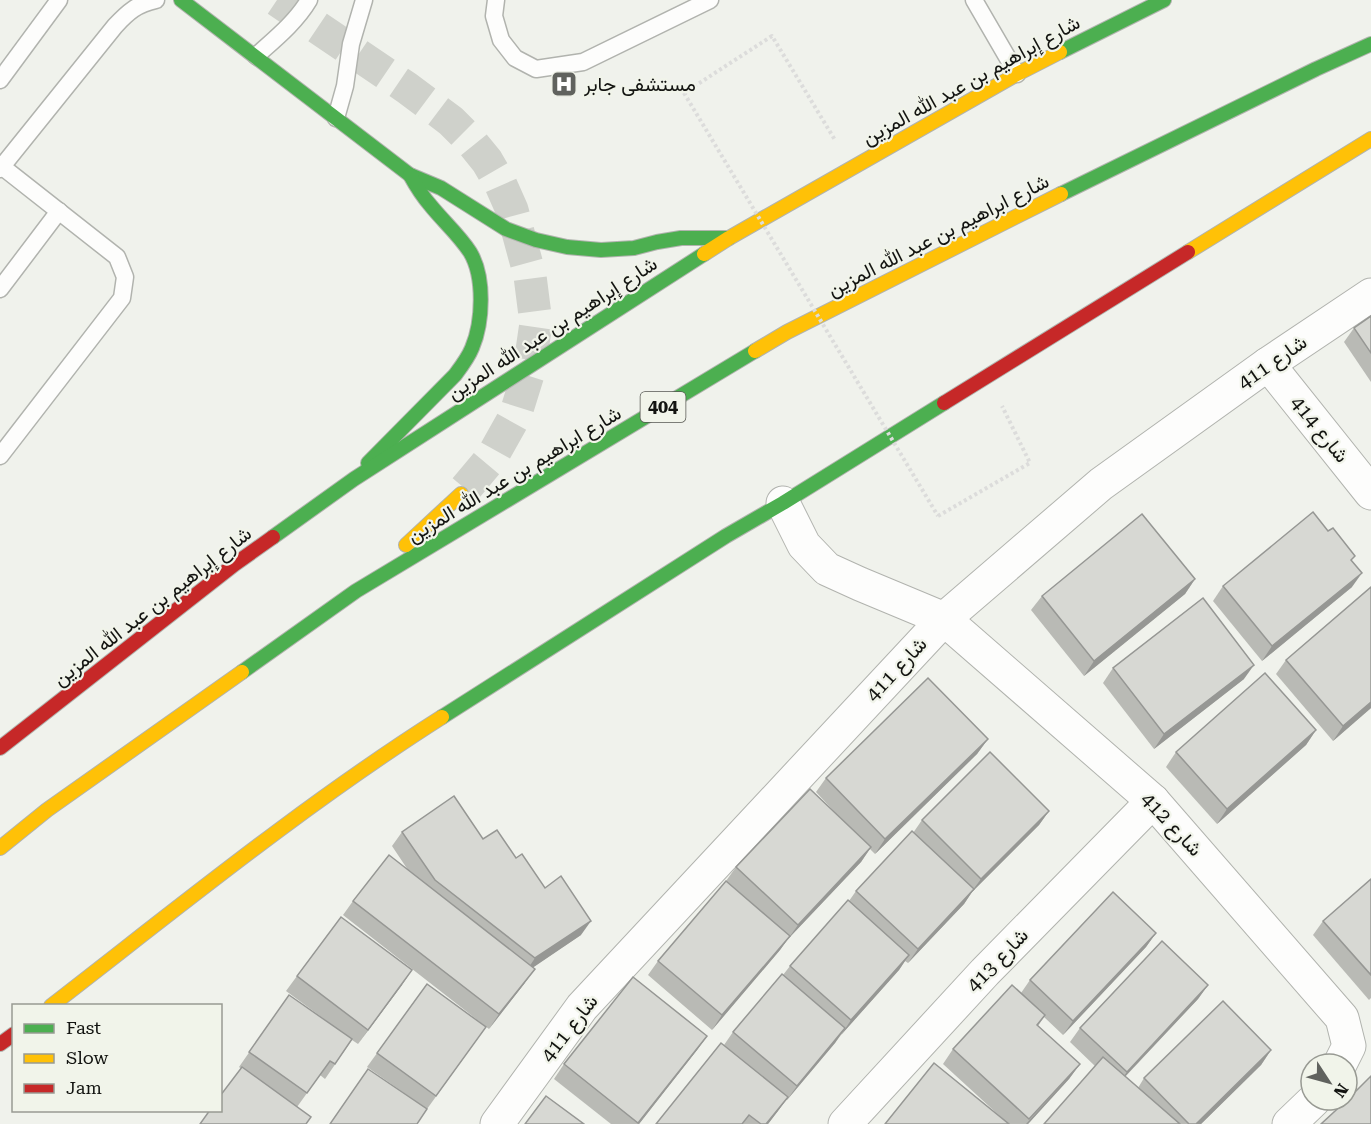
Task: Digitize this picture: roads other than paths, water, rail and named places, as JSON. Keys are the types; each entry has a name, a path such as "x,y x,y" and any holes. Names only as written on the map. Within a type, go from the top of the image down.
{"main road":[{"name":"شارع إبراهيم بن عبد الله المزين","path":"0,748 235,564 354,479 729,238 1017,74 1164,0"},
{"path":"180,1 256,56 410,175 441,188 506,229 536,240 567,247 601,250 634,248 681,238 729,238"},
{"name":"شارع ابراهيم بن عبد الله المزين","path":"0,848 47,810 356,591 787,333 1057,196 1371,44"},
{"path":"52,1004 252,851 389,751 726,536 1371,139"},
{"path":"354,479 390,439 455,376 471,351 480,323 480,286 477,269 470,253 433,209 410,175"},
{"path":"356,591 461,494"}],"street":[{"name":"شارع 411","path":"497,1124 582,1007 944,619 1101,484 1268,364 1371,295"},
{"name":"شارع 414","path":"1268,364 1371,493"},
{"name":"شارع 412","path":"783,503 804,545 827,569 944,619 1154,801 1342,1018 1348,1046 1345,1052"},
{"name":"شارع 413","path":"845,1124 985,972 1154,801"},
{"path":"1289,1124 1302,1112"}],"lane":[{"path":"0,80 59,0"},
{"path":"0,456 122,298 125,278 117,257 1,167 115,26 128,12 146,2 156,0"},
{"path":"256,56 285,30 309,0"},
{"path":"336,118 345,86 351,44 364,0"},
{"path":"496,0 494,16 501,40 515,58 536,69 584,62 710,0"},
{"path":"974,0 1017,74"},
{"path":"0,289 59,211"}],"tunnel":[{"path":"277,0 407,88 451,121 487,161 512,210 530,276 536,323 529,371 515,416 492,457 461,494"}],"place":[{"name":"مستشفى جابر","path":"564,84"}]}
